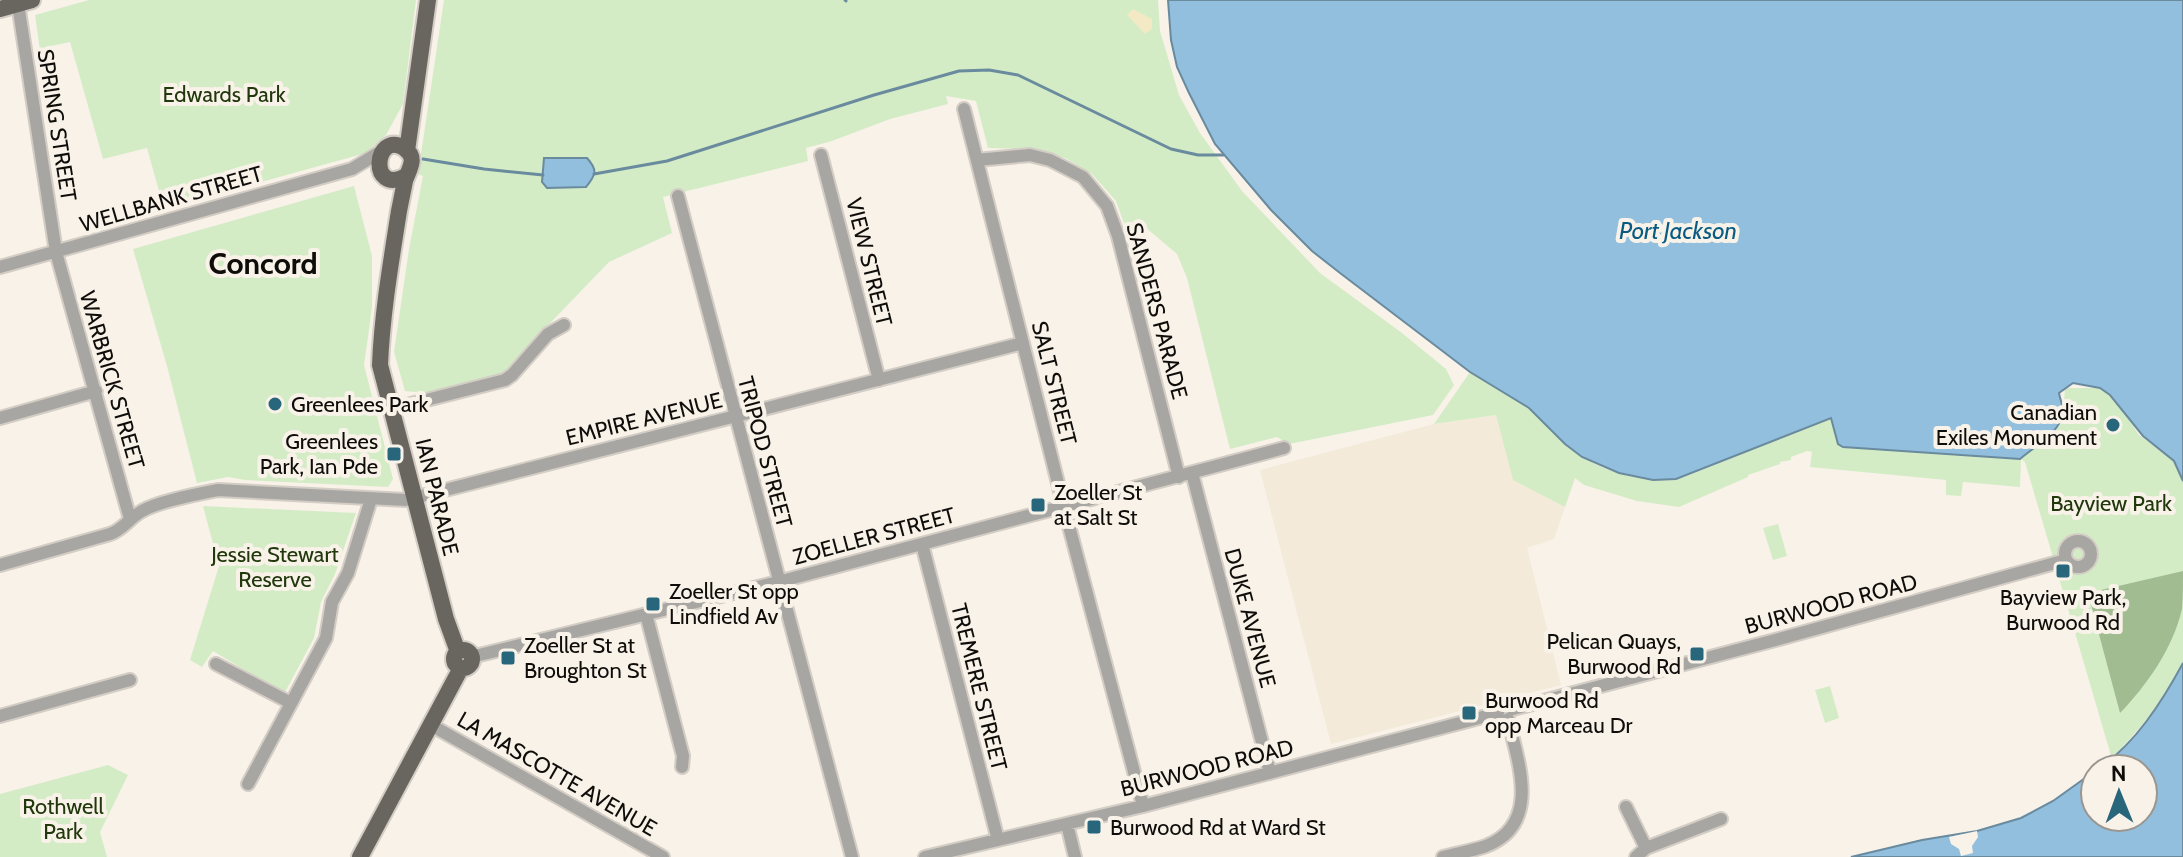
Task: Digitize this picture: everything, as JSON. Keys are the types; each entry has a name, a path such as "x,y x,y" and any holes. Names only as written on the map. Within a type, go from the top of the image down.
{"main road":[{"path":"407,151 428,0"},
{"path":"0,9 25,2"},
{"path":"388,148 399,146 407,151 411,155 412,167 393,176 379,168 379,158 411,118"},
{"name":"IAN PARADE","path":"393,176 400,208 380,365 446,619 464,659"},
{"path":"360,857 464,659"}],"street":[{"name":"SPRING STREET","path":"25,2 56,252"},
{"name":"SALT STREET","path":"964,109 1143,806"},
{"name":"WELLBANK STREET","path":"0,267 352,169 388,148"},
{"name":"VIEW STREET","path":"821,155 879,380"},
{"name":"SANDERS PARADE","path":"977,160 1030,155 1050,160 1083,177 1107,206 1185,475"},
{"name":"WELLBANK STREET","path":"352,169 393,176"},
{"name":"TRIPOD STREET","path":"678,196 852,857"},
{"name":"WARBRICK STREET","path":"56,252 130,519"},
{"path":"391,409 505,380 548,334 564,325"},
{"name":"EMPIRE AVENUE","path":"0,565 110,534 124,528 130,519 144,510 218,490 406,500 1023,343"},
{"path":"0,418 96,391"},
{"name":"ZOELLER STREET","path":"464,659 778,582 1284,448"},
{"name":"DUKE AVENUE","path":"1185,475 1270,773"},
{"path":"248,784 326,638 332,602 348,573 371,499"},
{"name":"TREMERE STREET","path":"922,544 998,840"},
{"name":"BURWOOD ROAD","path":"925,857 1143,806 1506,714 2066,560"},
{"path":"646,614 683,756 682,767"},
{"path":"216,664 291,703"},
{"path":"0,716 130,680"},
{"path":"1443,857 1488,845 1500,838 1519,815 1523,788 1506,714"},
{"name":"LA MASCOTTE AVENUE","path":"431,725 663,857"},
{"path":"1626,807 1646,848"},
{"path":"1636,857 1646,848 1721,819"},
{"path":"1067,824 1075,857"}],"shaded area":[{"path":"1496,415 1514,480 1565,507 1554,539 1527,548 1561,685 1331,744 1260,470 1434,424"}],"green space":[{"name":"Edwards Park","path":"89,0 416,0 403,104 386,135 366,153 164,209 147,148 103,159 70,42 40,51 35,15"},
{"path":"444,0 1158,0 1160,31 1179,95 1200,133 1242,191 1320,273 1446,369 1454,385 1433,415 1289,444 1277,437 1230,449 1187,278 1177,254 1145,227 1127,232 1116,201 1091,173 1065,158 1033,149 988,148 976,101 946,96 948,104 890,119 806,148 808,161 663,197 672,233 609,262 530,344 506,375 424,393 405,391 394,352 423,176 418,174"},
{"path":"354,186 372,256 372,308 364,365 393,479 388,487 228,477 197,483 133,249"},
{"name":"Bayview Park","path":"1470,372 1529,408 1564,442 1595,464 1625,475 1672,479 1687,476 1831,418 1838,444 1843,447 2063,414 2065,388 2100,388 2122,409 2139,435 2174,461 2183,481 2183,663 2161,703 2117,753 2110,753 2025,462 2021,459 2020,487 1963,482 1961,496 1946,495 1946,480 1810,467 1812,452 1807,451 1679,507 1637,501 1584,485 1575,478 1565,507 1513,480 1496,415 1434,424"},
{"name":"Jessie Stewart Reserve","path":"203,506 356,513 335,574 321,602 314,638 284,694 213,651 202,667 190,660 219,566"},
{"path":"1778,524 1787,556 1773,560 1763,528"},
{"path":"2183,571 2182,609 2166,652 2120,713 2088,593"},
{"path":"1830,686 1839,718 1825,723 1815,690"},
{"name":"Rothwell Park","path":"108,765 128,775 100,832 107,857 0,857 0,794"}],"sand":[{"path":"1133,9 1152,19 1152,29 1145,34 1127,15"}],"water":[{"name":"Port Jackson","path":"1168,0 2183,0 2183,481 2174,461 2143,436 2110,395 2100,388 2073,383 2059,393 2063,412 2058,426 2020,459 1843,447 1838,444 1831,418 1676,479 1653,480 1619,473 1582,457 1529,408 1470,372 1312,251 1271,210 1215,144 1189,93 1177,67"},
{"path":"544,158 587,158 593,166 594,176 586,187 547,188 542,182"},
{"path":"2183,663 2183,857 1851,857 1977,831 2021,818 2079,782 2079,833 2159,833 2159,753 2118,753 2166,692"}],"pier":[{"path":"1977,831 1973,853 1961,856 1949,837"}],"waterway":[{"path":"594,174 667,161 959,71 989,70 1018,75 1171,149 1198,155 1223,155"},
{"path":"423,159 543,175"}],"place":[{"name":"Greenlees Park","path":"275,404"},
{"name":"Canadian Exiles Monument","path":"2113,425"},
{"name":"Greenlees Park, Ian Pde","path":"394,454"},
{"name":"Zoeller St at Salt St","path":"1038,505"},
{"name":"Bayview Park, Burwood Rd","path":"2063,571"},
{"name":"Zoeller St opp Lindfield Av","path":"653,604"},
{"name":"Pelican Quays, Burwood Rd","path":"1697,654"},
{"name":"Zoeller St at Broughton St","path":"508,658"},
{"name":"Burwood Rd opp Marceau Dr","path":"1469,713"},
{"name":"Burwood Rd at Ward St","path":"1094,827"}],"district":[{"name":"Concord","path":"263,263"}]}
